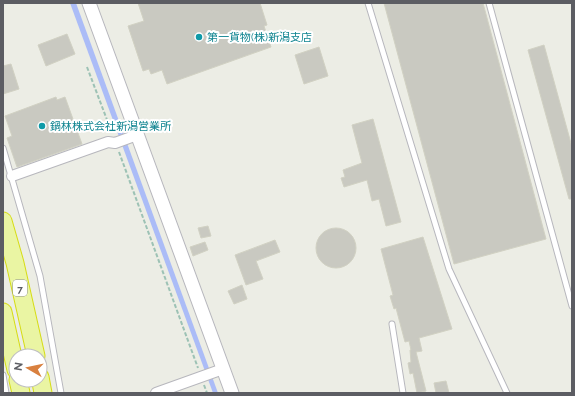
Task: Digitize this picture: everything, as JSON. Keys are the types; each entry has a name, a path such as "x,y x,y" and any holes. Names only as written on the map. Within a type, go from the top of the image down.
{"highway":[{"name":"7","path":"3,221 15,263 34,348"},
{"path":"3,312 11,348"}],"street":[{"path":"89,3 232,393"},
{"path":"12,176 108,142 116,143 137,135"},
{"path":"156,393 223,369"}],"lane":[{"path":"368,3 449,269 507,393"},
{"path":"489,3 572,306"},
{"path":"3,148 40,276 61,393"},
{"path":"392,324 403,393"},
{"path":"3,375 6,393"}],"path":[{"path":"87,67 207,393"}],"water":[{"path":"70,3 76,3 218,393 213,393"}],"building":[{"name":"第一貨物(株)新潟支店","path":"138,3 260,3 267,25 264,26 271,47 167,84 162,70 151,74 149,69 143,71 128,26 144,21"},
{"path":"384,3 483,3 546,239 454,264"},
{"path":"67,34 75,54 46,66 38,45"},
{"path":"544,45 572,147 572,199 569,199 528,50"},
{"path":"319,47 328,76 304,84 295,55"},
{"path":"11,64 19,89 3,94 3,66"},
{"name":"鍋林株式会社新潟営業所","path":"56,97 57,100 65,97 82,144 17,167 7,138 12,136 5,116"},
{"path":"373,119 401,222 386,226 379,199 372,201 367,180 344,187 341,178 345,177 343,170 362,163 352,125"},
{"path":"208,226 211,236 201,238 198,228"},
{"path":"336,228 344,230 350,234 354,240 356,248 354,256 350,262 344,266 336,268 328,266 322,262 318,256 316,248 318,240 322,234 328,230"},
{"path":"423,237 452,329 419,338 422,351 416,352 426,391 417,393 413,373 410,374 408,363 411,362 409,341 405,342 396,308 394,309 390,296 393,295 381,249"},
{"path":"275,240 280,252 256,261 263,279 246,285 235,255"},
{"path":"205,242 208,250 193,256 190,247"},
{"path":"242,285 247,299 234,304 228,291"},
{"path":"446,381 449,393 436,393 434,383"}],"place":[{"name":"第一貨物(株)新潟支店","path":"199,37"},
{"name":"鍋林株式会社新潟営業所","path":"42,126"}]}
